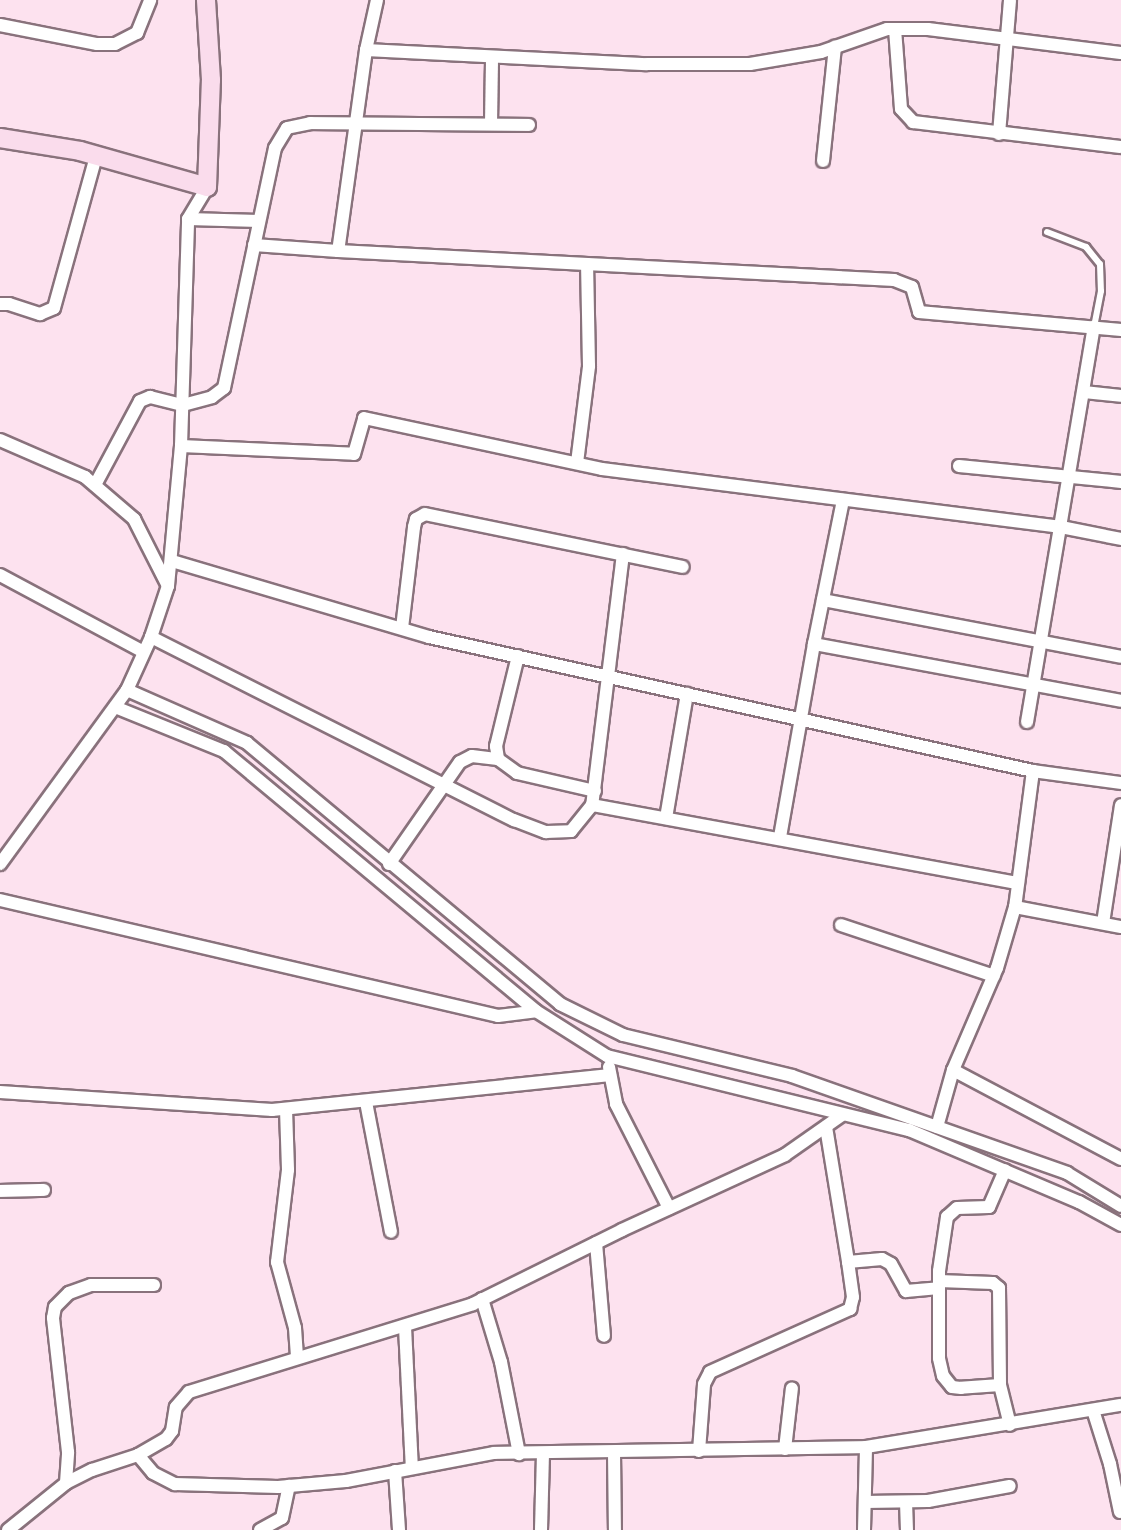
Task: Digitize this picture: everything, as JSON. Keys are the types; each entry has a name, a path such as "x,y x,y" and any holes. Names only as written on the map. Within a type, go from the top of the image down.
{"main road":[{"path":"0,138 96,157 207,187 211,80 206,0"}],"street":[{"path":"0,25 97,44 115,44 137,33 150,0"},
{"path":"338,251 366,50 377,0"},
{"path":"999,134 1010,0"},
{"path":"366,50 647,64 750,64 835,47 895,29 928,29 1007,40 1121,48"},
{"path":"895,29 901,109 906,116 926,126 1121,147"},
{"path":"823,161 835,47"},
{"path":"491,124 492,57"},
{"path":"95,485 140,401 150,397 183,405 212,397 224,388 275,148 287,128 310,123 529,125"},
{"path":"0,304 40,314 54,308 96,157"},
{"path":"0,864 127,690 142,651 151,637 168,586 181,446 188,219 207,187"},
{"path":"188,219 259,221"},
{"path":"254,245 902,281 912,287 919,312 1121,330"},
{"path":"577,463 589,366 587,264"},
{"path":"1027,722 1094,327"},
{"path":"1084,392 1121,396"},
{"path":"181,446 354,454 364,418 577,463 1061,527 1121,539"},
{"path":"0,440 85,477 95,485 134,519 168,586"},
{"path":"959,466 1121,482"},
{"path":"780,837 843,500"},
{"path":"402,628 414,527 416,519 425,514 683,567"},
{"path":"151,637 443,784 546,832 571,831 592,805 595,791 623,554"},
{"path":"172,561 402,628 518,656 1033,771 1121,783"},
{"path":"0,575 142,651"},
{"path":"823,600 1121,657"},
{"path":"814,644 1121,701"},
{"path":"498,759 496,746 518,656"},
{"path":"127,690 247,743 560,1004 623,1035 792,1076 1067,1173 1121,1206"},
{"path":"666,818 687,694"},
{"path":"115,707 224,751 536,1011 607,1056 909,1130 1079,1202 1121,1225"},
{"path":"389,864 443,784 466,758 498,759 517,773 595,791"},
{"path":"937,1127 953,1070 994,976 1015,907 1033,771"},
{"path":"592,805 1018,883"},
{"path":"1103,923 1121,805"},
{"path":"0,900 498,1016 536,1011"},
{"path":"1015,907 1121,927"},
{"path":"841,925 994,976"},
{"path":"607,1056 616,1104 669,1208"},
{"path":"953,1070 1121,1159"},
{"path":"0,1092 165,1105 286,1109 610,1075"},
{"path":"366,1102 391,1232"},
{"path":"286,1109 288,1170 277,1262 295,1328 297,1358"},
{"path":"8,1530 66,1483 92,1470 138,1455 166,1439 172,1431 176,1407 189,1392 405,1327 482,1299 785,1155 842,1115"},
{"path":"699,1451 704,1384 710,1372 850,1309 853,1297 826,1127"},
{"path":"1000,1385 961,1388 947,1383 939,1358 939,1284 947,1217 957,1208 989,1207 1005,1170"},
{"path":"0,1191 44,1190"},
{"path":"596,1243 604,1336"},
{"path":"848,1262 882,1259 891,1264 906,1291 939,1284 993,1283 999,1288 1000,1385 1010,1425"},
{"path":"66,1483 68,1452 53,1318 55,1307 69,1293 91,1285 154,1285"},
{"path":"482,1299 501,1362 519,1454"},
{"path":"405,1327 412,1468"},
{"path":"785,1449 792,1388"},
{"path":"138,1455 153,1473 175,1484 289,1486 346,1481 494,1453 866,1447 1121,1405"},
{"path":"1093,1410 1110,1464 1120,1512"},
{"path":"864,1530 866,1447"},
{"path":"614,1453 615,1530"},
{"path":"541,1530 543,1454"},
{"path":"395,1471 399,1530"},
{"path":"260,1530 282,1518 289,1486"},
{"path":"865,1502 906,1502 1010,1486"},
{"path":"906,1502 907,1530"}],"lane":[{"path":"1047,232 1086,247 1100,264 1101,291 1094,327"}]}
